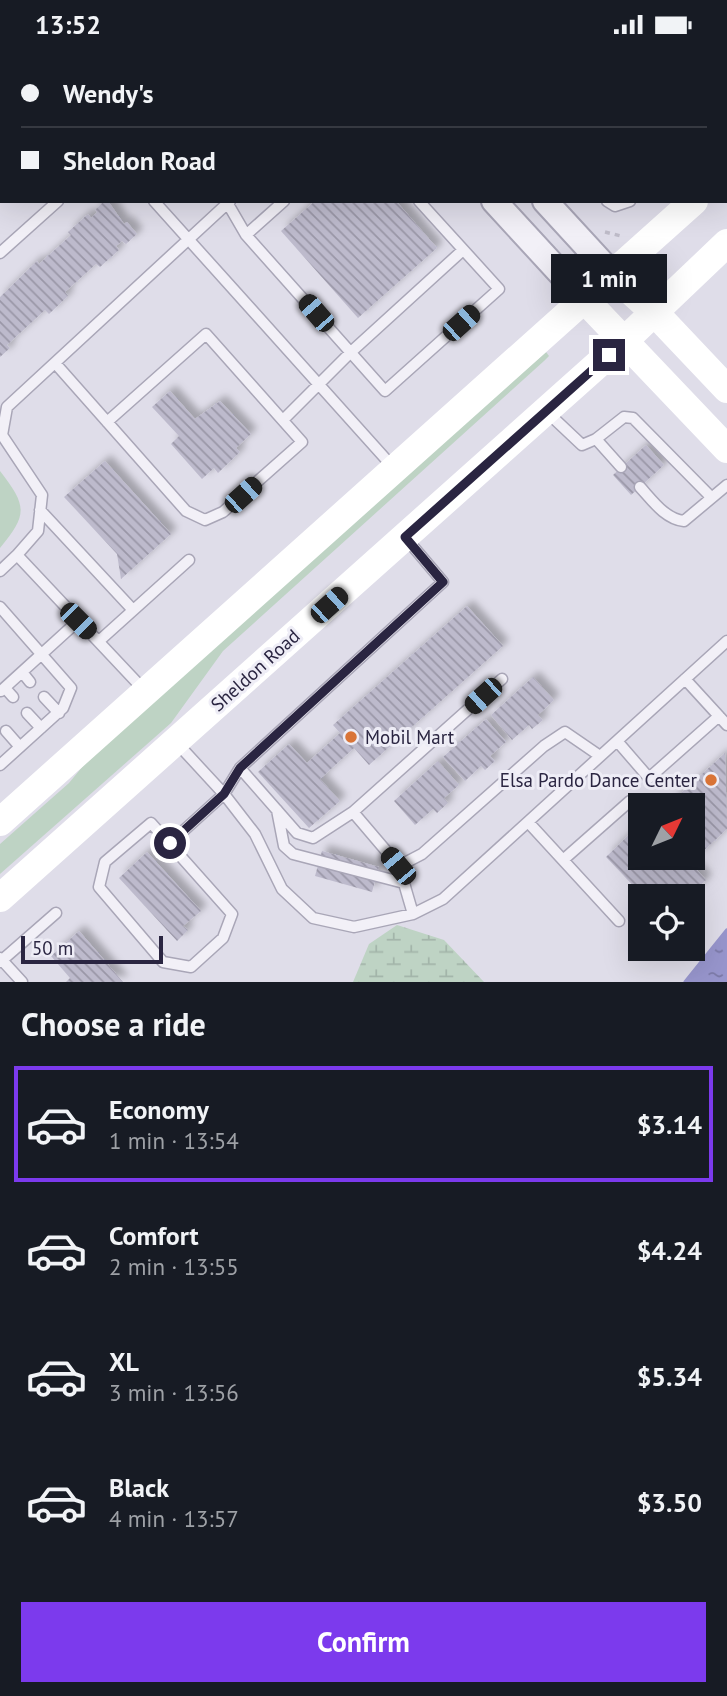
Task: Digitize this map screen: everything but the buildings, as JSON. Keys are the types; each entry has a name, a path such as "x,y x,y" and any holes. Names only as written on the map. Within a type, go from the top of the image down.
{"main road":[{"path":"0,822 692,203"},
{"name":"Sheldon Road","path":"0,898 624,341 727,243"},
{"path":"613,275 723,378"},
{"path":"585,300 727,449"}],"street":[{"path":"496,203 585,300"},
{"path":"547,203 613,275"}],"lane":[{"path":"0,253 56,203"},
{"path":"157,203 395,470"},
{"path":"0,571 38,531 42,495 2,435 7,407 228,203"},
{"path":"230,203 246,235 385,391 499,289 421,203"},
{"path":"246,235 282,203"},
{"path":"282,420 320,386 351,352 463,250"},
{"path":"55,363 107,422 186,511 205,520 223,513 302,442 206,334 107,422"},
{"path":"546,411 582,445 596,439 624,418 633,418 711,497"},
{"path":"596,439 621,467"},
{"path":"640,487 676,520 684,520 727,485"},
{"path":"40,510 133,610"},
{"path":"170,843 224,794 240,768 443,582 405,537"},
{"path":"17,555 146,692"},
{"path":"99,641 189,560"},
{"path":"0,607 71,688 58,713 2,760"},
{"path":"13,697 3,689 78,621"},
{"path":"176,742 224,794 255,834 282,889 313,918 354,927 413,914 443,899 726,643"},
{"path":"22,672 30,682"},
{"path":"240,768 297,833 313,838 353,812 502,679"},
{"path":"685,679 727,725"},
{"path":"44,697 58,713"},
{"path":"27,713 41,728"},
{"path":"617,741 649,778 719,716"},
{"path":"6,731 20,747"},
{"path":"398,866 422,854 565,731 600,756"},
{"path":"563,860 628,803"},
{"path":"277,809 284,846 293,854 404,883"},
{"path":"353,812 398,866 413,914"},
{"path":"528,822 619,921"},
{"path":"151,823 170,843 232,914 223,938 191,967 163,962 99,887 105,862 151,823"},
{"path":"22,982 1,960 56,913"}],"green space":[{"path":"546,352 549,356 544,361 223,651 171,723 0,874 0,844 69,783 111,732"},
{"path":"0,471 15,493 21,510 16,527 0,548"},
{"path":"397,925 444,940 484,982 353,982 369,944"}],"water":[{"path":"727,929 727,982 686,982 705,961"}],"waterway":[{"path":"686,982 727,931"}],"place":[{"name":"Mobil Mart","path":"351,737"},
{"name":"Elsa Pardo Dance Center","path":"711,780"}],"route":[{"path":"170,843 224,794 240,768 443,582 405,537 609,355"}]}
